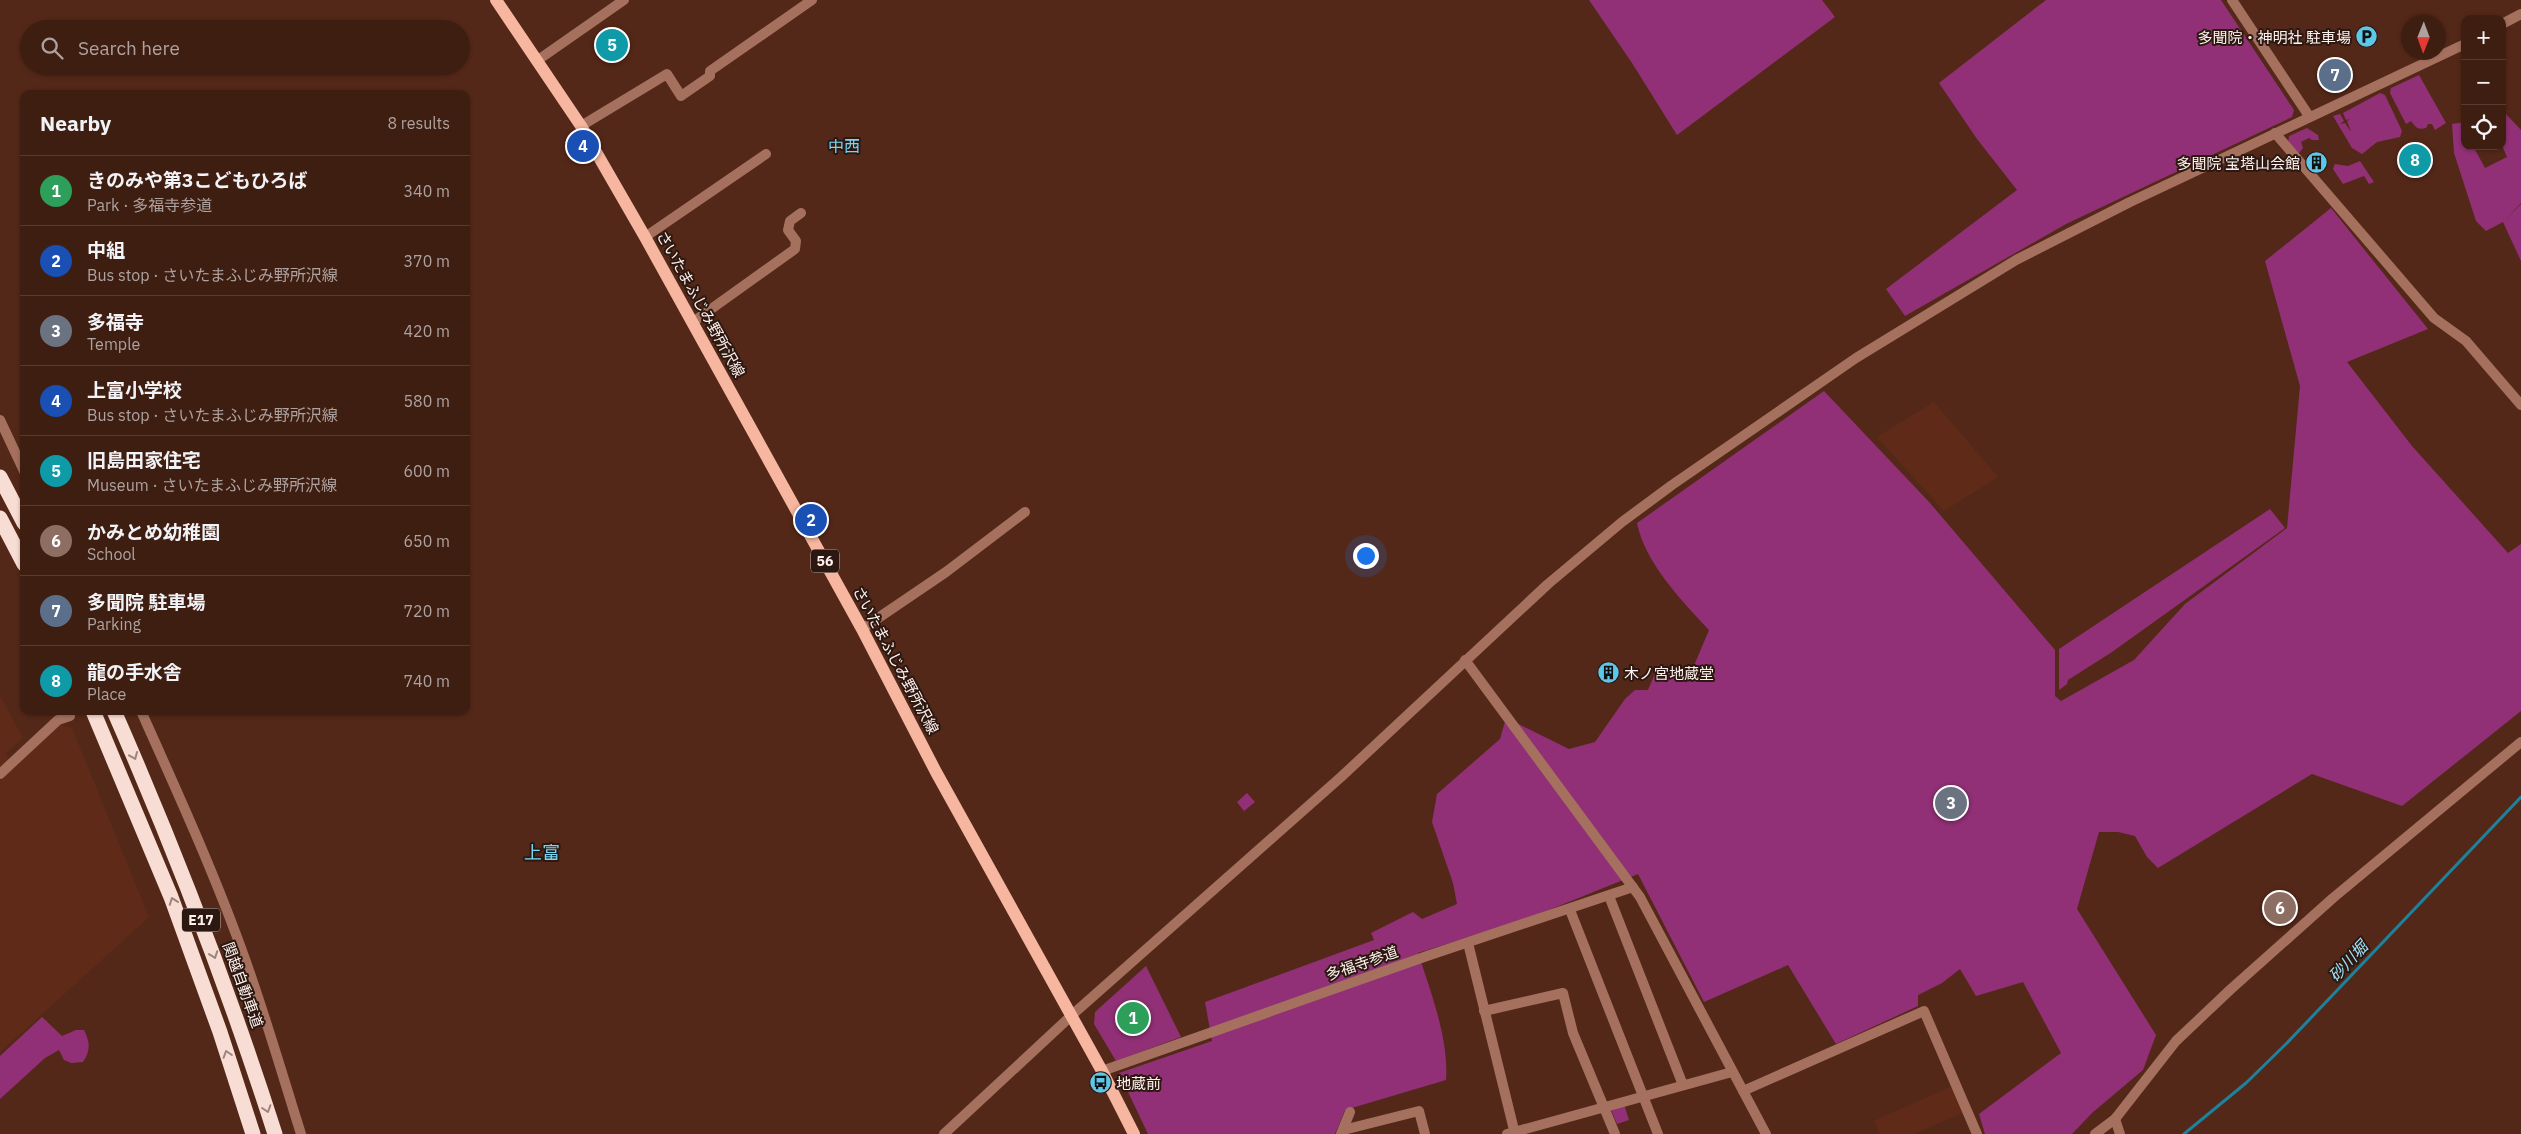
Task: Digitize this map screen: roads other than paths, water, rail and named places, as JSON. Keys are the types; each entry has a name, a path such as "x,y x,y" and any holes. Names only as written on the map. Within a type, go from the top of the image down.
{"highway":[{"path":"0,477 20,515"},
{"path":"0,518 20,556"},
{"name":"E17","path":"95,715 171,896 220,1032 253,1134"},
{"name":"関越自動車道","path":"116,715 189,889 238,1020 275,1134"}],"main road":[{"name":"さいたまふじみ野所沢線","path":"496,0 581,126 693,322 862,629 936,772 1072,1015 1134,1134"}],"street":[{"path":"538,60 624,0"},
{"path":"581,126 667,74 681,96 710,76 710,71 812,0"},
{"path":"2232,0 2309,116"},
{"path":"2506,22 2521,14"},
{"path":"944,1134 1072,1015 1340,777 1465,660 1622,522 1688,474 1856,358 1982,279 2033,251 2309,116 2461,46"},
{"path":"2275,133 2434,318 2466,342 2521,405"},
{"path":"645,237 766,154"},
{"path":"693,322 795,249 796,241 788,230 790,221 801,213"},
{"path":"0,420 20,462"},
{"path":"862,629 946,572 1025,512"},
{"path":"1465,660 1633,887 1766,1134"},
{"path":"143,715 253,981 301,1134"},
{"path":"0,774 58,720 70,716"},
{"path":"2095,1134 2115,1119 2176,1041 2231,989 2333,898 2521,742"},
{"name":"多福寺参道","path":"1102,1071 1633,887"},
{"path":"1608,896 1683,1085"},
{"path":"1570,910 1658,1134"},
{"path":"1468,943 1512,1133 1732,1072"},
{"path":"1484,1011 1563,993 1573,1033 1615,1134"},
{"path":"1743,1091 1924,1011 1977,1134"},
{"path":"1342,1132 1419,1111 1425,1134"},
{"path":"1342,1132 1350,1112"},
{"path":"2115,1119 2120,1134"}],"waterway":[{"name":"砂川堀","path":"2184,1134 2246,1083 2287,1043 2521,797"}],"place":[{"name":"多聞院・神明社 駐車場","path":"2367,37"},
{"name":"旧島田家住宅","path":"612,45"},
{"name":"多聞院 駐車場","path":"2335,75"},
{"name":"上富小学校","path":"583,146"},
{"name":"龍の手水舎","path":"2415,160"},
{"name":"多聞院 宝塔山会館","path":"2316,163"},
{"name":"中組","path":"811,520"},
{"name":"木ノ宮地蔵堂","path":"1608,673"},
{"name":"多福寺","path":"1951,803"},
{"name":"かみとめ幼稚園","path":"2280,908"},
{"name":"きのみや第3こどもひろば","path":"1133,1018"},
{"name":"地蔵前","path":"1100,1083"}],"district":[{"name":"中西","path":"844,146"},
{"name":"上富","path":"542,852"}]}
